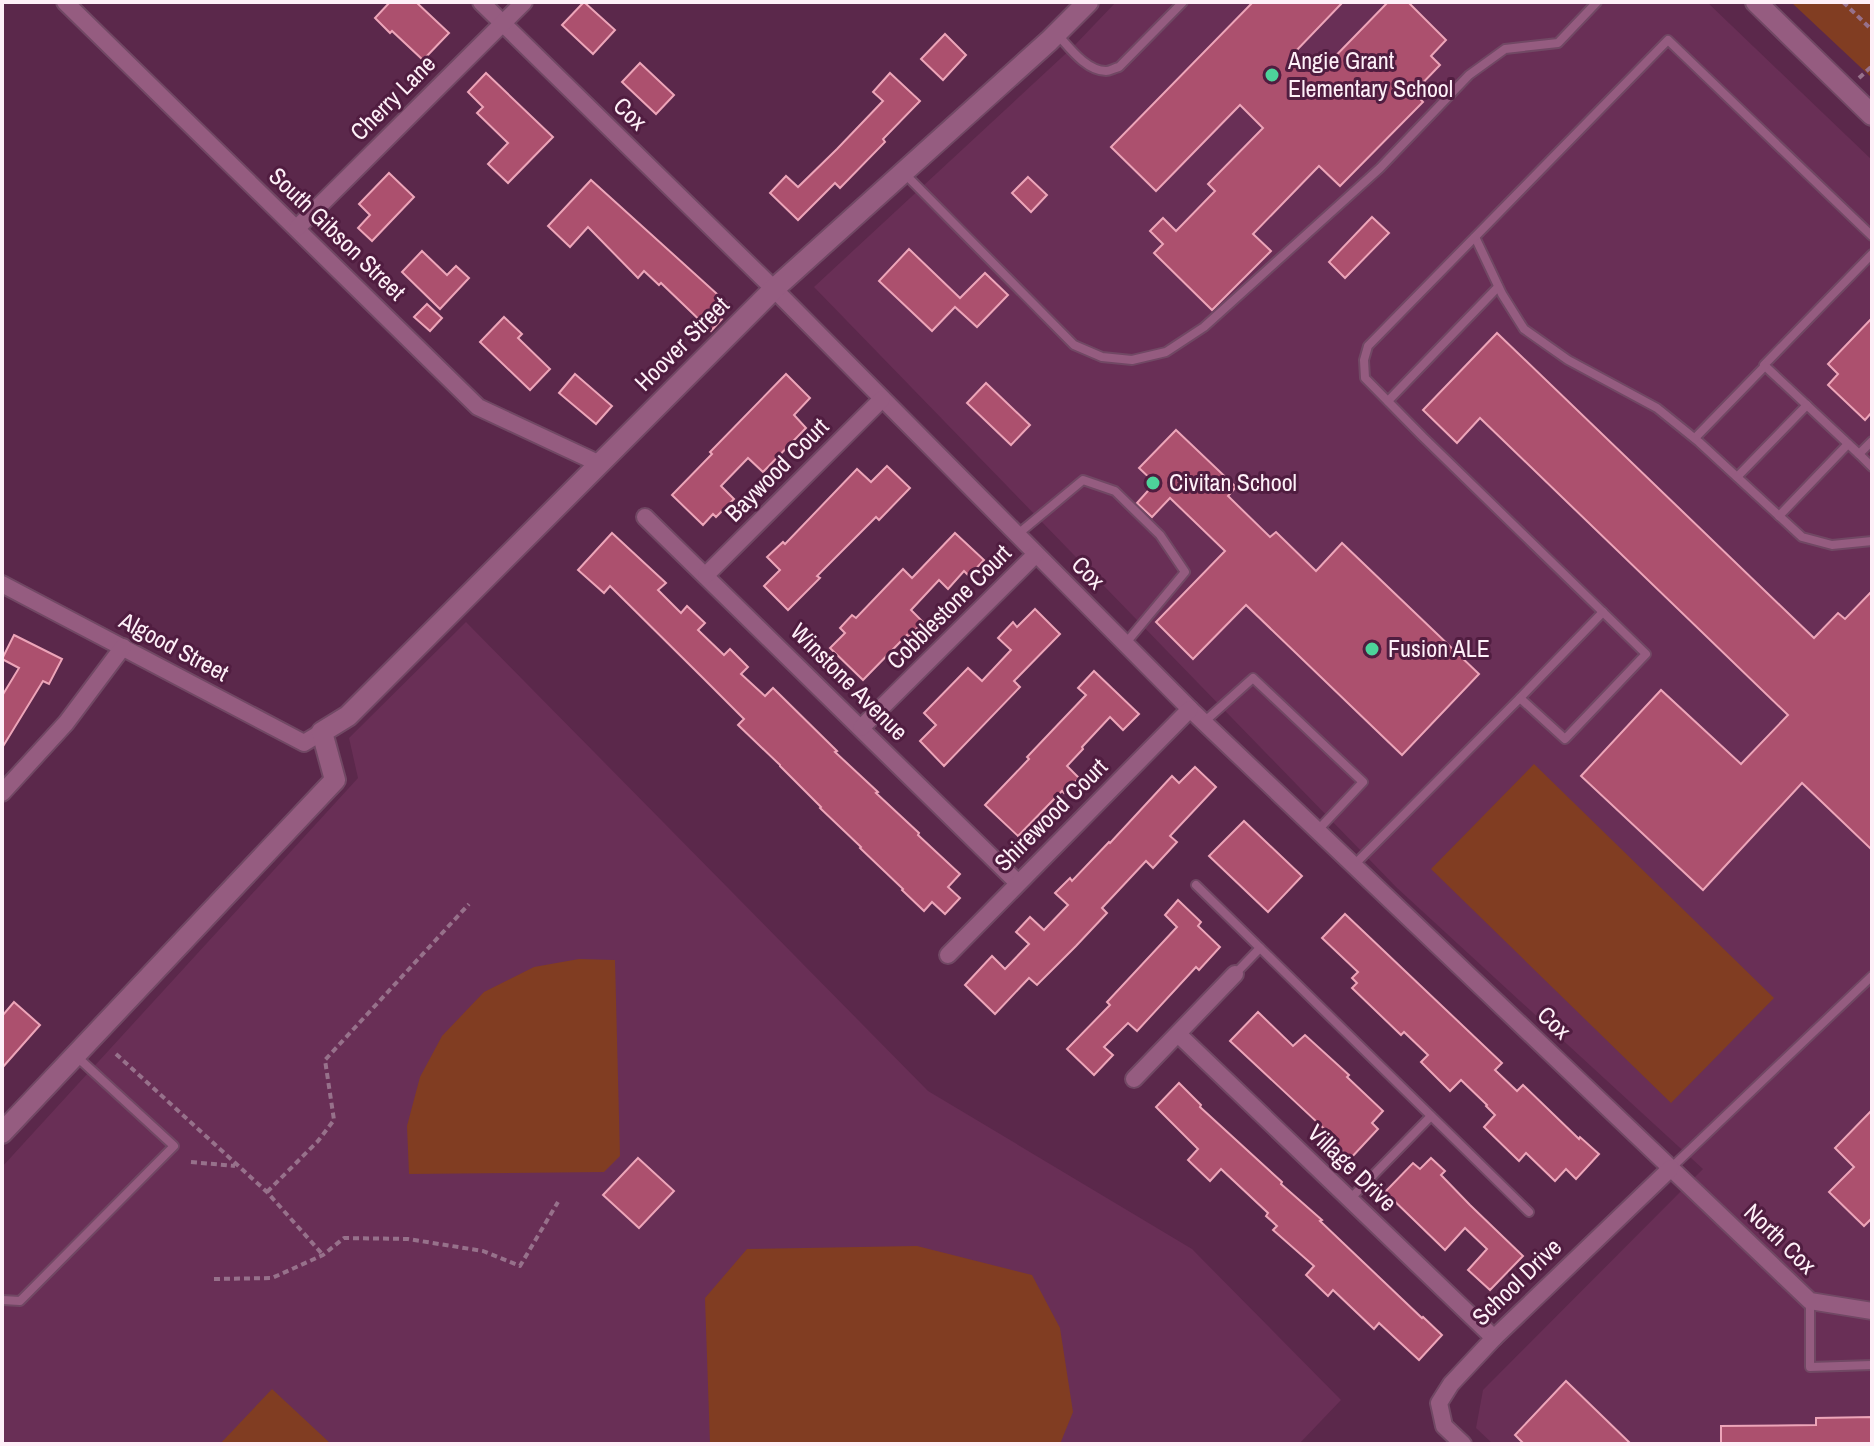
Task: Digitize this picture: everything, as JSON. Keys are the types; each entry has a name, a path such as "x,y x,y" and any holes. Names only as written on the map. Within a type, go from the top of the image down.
{"street":[{"name":"South Gibson Street","path":"65,2 478,407 600,464"},
{"name":"Cox","path":"481,2 774,289 1190,709 1671,1168"},
{"name":"Cherry Lane","path":"297,228 524,2"},
{"name":"Hoover Street","path":"322,732 348,716 774,289 1057,34 1088,2"},
{"path":"1756,2 1872,115"},
{"name":"Baywood Court","path":"706,575 882,399"},
{"name":"Winstone Avenue","path":"645,517 1018,883"},
{"name":"Cobblestone Court","path":"861,728 1036,554"},
{"name":"Algood Street","path":"2,584 304,743 322,732"},
{"path":"2,793 66,723 123,647"},
{"name":"Shirewood Court","path":"948,955 1190,709"},
{"path":"2,1133 335,780 322,732"},
{"path":"1134,1079 1235,974"},
{"name":"Village Drive","path":"1178,1034 1494,1338"},
{"name":"North Cox","path":"1671,1168 1810,1301 1872,1311"},
{"name":"School Drive","path":"1463,1444 1444,1426 1439,1403 1451,1384 1494,1338 1671,1168"}],"lane":[{"path":"1057,34 1091,67 1105,71 1119,67 1183,2"},
{"path":"904,172 1074,345 1102,357 1132,360 1166,352 1204,327 1380,168 1469,75 1505,49 1558,43 1597,2"},
{"path":"1520,698 1565,739 1646,654 1365,378 1364,360 1368,346 1668,40 1872,236"},
{"path":"1475,237 1498,287 1524,329 1568,360 1657,408 1695,438 1802,537 1832,545 1872,541"},
{"path":"1695,438 1872,254"},
{"path":"1388,401 1498,287"},
{"path":"1765,366 1872,467"},
{"path":"1737,477 1807,405"},
{"path":"1859,454 1872,441"},
{"path":"1779,516 1848,444"},
{"path":"1017,535 1083,480 1115,491 1160,535 1185,572 1125,644"},
{"path":"1354,865 1603,612"},
{"path":"1204,722 1253,678 1363,782 1317,831"},
{"path":"1196,885 1529,1212"},
{"path":"1235,974 1260,948"},
{"path":"1671,1168 1872,976"},
{"path":"2,1300 20,1301 174,1146 75,1055"},
{"path":"1350,1199 1431,1116"},
{"path":"1810,1301 1810,1367 1872,1365"}],"path":[{"path":"1843,2 1872,30"},
{"path":"267,1192 318,1141 334,1120 325,1060 469,904"},
{"path":"116,1054 267,1192 323,1255"},
{"path":"191,1162 238,1166"},
{"path":"214,1279 272,1278 323,1255 344,1238 408,1239 483,1251 520,1266 558,1202"}],"shaded area":[{"path":"1116,2 1707,2 1872,160 1872,1444 1493,1444 1476,1428 1483,1390 1703,1169 1396,887 814,287 1074,46"},
{"path":"1791,2 1872,2 1872,78"},
{"path":"466,622 928,1091 1192,1249 1341,1400 1299,1444 2,1444 2,1167 358,778 349,738"},
{"path":"1534,764 1774,998 1671,1103 1431,869"},
{"path":"579,959 615,960 620,1156 604,1172 409,1174 407,1126 420,1077 442,1036 484,992 534,967"},
{"path":"917,1246 1032,1275 1060,1328 1073,1412 1060,1444 710,1444 705,1298 747,1249"},
{"path":"272,1389 331,1444 220,1444"}],"building":[{"path":"390,2 416,2 449,33 423,60 375,18"},
{"path":"584,2 615,30 593,54 562,25"},
{"path":"1253,2 1343,2 1294,53 1317,75 1388,2 1408,2 1446,40 1431,56 1440,65 1414,92 1423,102 1340,186 1319,166 1253,234 1271,251 1212,310 1154,253 1163,244 1150,231 1163,218 1176,231 1215,191 1208,184 1263,128 1240,105 1156,191 1111,147"},
{"path":"945,34 966,55 943,80 921,59"},
{"path":"640,63 674,95 656,114 622,82"},
{"path":"486,73 553,137 508,183 488,164 508,143 477,113 483,107 468,92"},
{"path":"890,73 920,101 840,188 835,183 798,220 770,193 786,176 798,187 837,149 883,101 873,92"},
{"path":"389,173 414,197 372,241 358,228 370,215 359,204"},
{"path":"1028,177 1047,195 1031,212 1012,193"},
{"path":"591,180 727,303 717,314 722,319 711,331 661,283 659,285 644,271 638,278 588,227 570,247 548,226"},
{"path":"1372,217 1389,233 1345,278 1329,262"},
{"path":"909,249 960,298 985,273 1008,295 977,327 955,307 932,331 879,281"},
{"path":"422,251 447,275 456,266 469,278 440,309 402,272"},
{"path":"427,304 442,318 430,331 414,317"},
{"path":"504,317 522,334 518,338 550,369 530,390 480,342"},
{"path":"1872,318 1872,412 1865,420 1828,385 1838,374 1828,364"},
{"path":"1497,333 1814,638 1838,613 1845,619 1872,591 1872,850 1802,783 1703,890 1581,776 1661,690 1741,764 1788,715 1480,418 1457,443 1423,410"},
{"path":"575,374 612,406 596,424 559,393"},
{"path":"786,374 810,398 794,415 806,428 763,472 748,458 721,486 734,499 703,525 672,495"},
{"path":"986,383 1030,425 1011,445 967,403"},
{"path":"1176,430 1236,487 1228,496 1270,537 1276,532 1316,571 1342,543 1479,674 1402,755 1246,605 1193,659 1156,622 1225,551 1170,498 1152,517 1137,503 1155,483 1139,468"},
{"path":"887,466 910,488 817,576 820,578 788,610 764,586 780,570 767,557 783,542 785,544 857,469 871,482"},
{"path":"612,533 666,583 658,590 681,613 687,606 705,623 698,630 724,655 730,649 748,667 741,674 765,696 773,688 960,874 948,887 960,898 945,914 932,902 924,911 738,725 744,719 610,586 604,593 578,570"},
{"path":"955,533 984,560 969,576 964,571 948,589 939,580 911,610 923,622 863,680 830,648 845,633 840,628 852,615 856,618 903,569 912,578"},
{"path":"1035,609 1060,634 1014,681 1020,687 944,766 920,741 936,725 924,713 968,668 982,681 1011,650 998,638 1013,622 1017,627"},
{"path":"14,635 62,659 49,684 43,681 2,748 2,696 19,668 2,659"},
{"path":"1094,671 1139,714 1123,730 1110,717 1067,766 1079,778 1018,836 985,805 1086,695 1078,688"},
{"path":"1195,767 1216,787 1170,836 1177,842 1153,868 1146,861 1102,908 1107,913 1037,985 1029,978 995,1014 965,985 992,956 1005,969 1029,944 1016,932 1030,917 1044,930 1068,905 1055,893 1070,878 1072,881 1110,843 1172,776 1179,783"},
{"path":"1244,821 1302,876 1268,912 1209,856"},
{"path":"1178,900 1201,922 1198,926 1220,947 1199,970 1196,967 1137,1031 1128,1023 1104,1047 1113,1055 1094,1075 1067,1049 1110,1005 1107,1002 1177,927 1165,915"},
{"path":"1345,914 1502,1063 1495,1070 1517,1091 1523,1085 1599,1154 1576,1179 1566,1169 1555,1181 1526,1153 1519,1161 1484,1127 1495,1115 1487,1105 1461,1080 1450,1091 1421,1062 1428,1055 1404,1032 1401,1035 1352,988 1357,983 1352,978 1358,972 1322,938"},
{"path":"14,1002 40,1025 2,1068 2,1016"},
{"path":"1258,1012 1293,1046 1305,1035 1383,1111 1372,1123 1378,1129 1350,1159 1329,1138 1332,1136 1230,1041"},
{"path":"1179,1083 1200,1107 1442,1335 1419,1360 1379,1323 1374,1329 1333,1290 1328,1296 1306,1275 1314,1266 1273,1230 1277,1226 1266,1216 1268,1213 1221,1169 1210,1181 1188,1160 1198,1149 1156,1107"},
{"path":"1872,1110 1872,1218 1864,1226 1829,1192 1854,1167 1835,1148"},
{"path":"638,1158 674,1191 639,1228 603,1195"},
{"path":"1431,1158 1445,1171 1441,1175 1523,1256 1490,1290 1468,1270 1487,1249 1465,1228 1445,1250 1385,1192 1413,1163 1420,1169"},
{"path":"1566,1381 1631,1444 1524,1444 1515,1435"},
{"path":"1872,1417 1872,1444 1721,1444 1721,1426 1816,1425 1816,1418"}],"place":[{"name":"Angie Grant Elementary School","path":"1272,75"},
{"name":"Civitan School","path":"1153,483"},
{"name":"Fusion ALE","path":"1372,649"}]}
